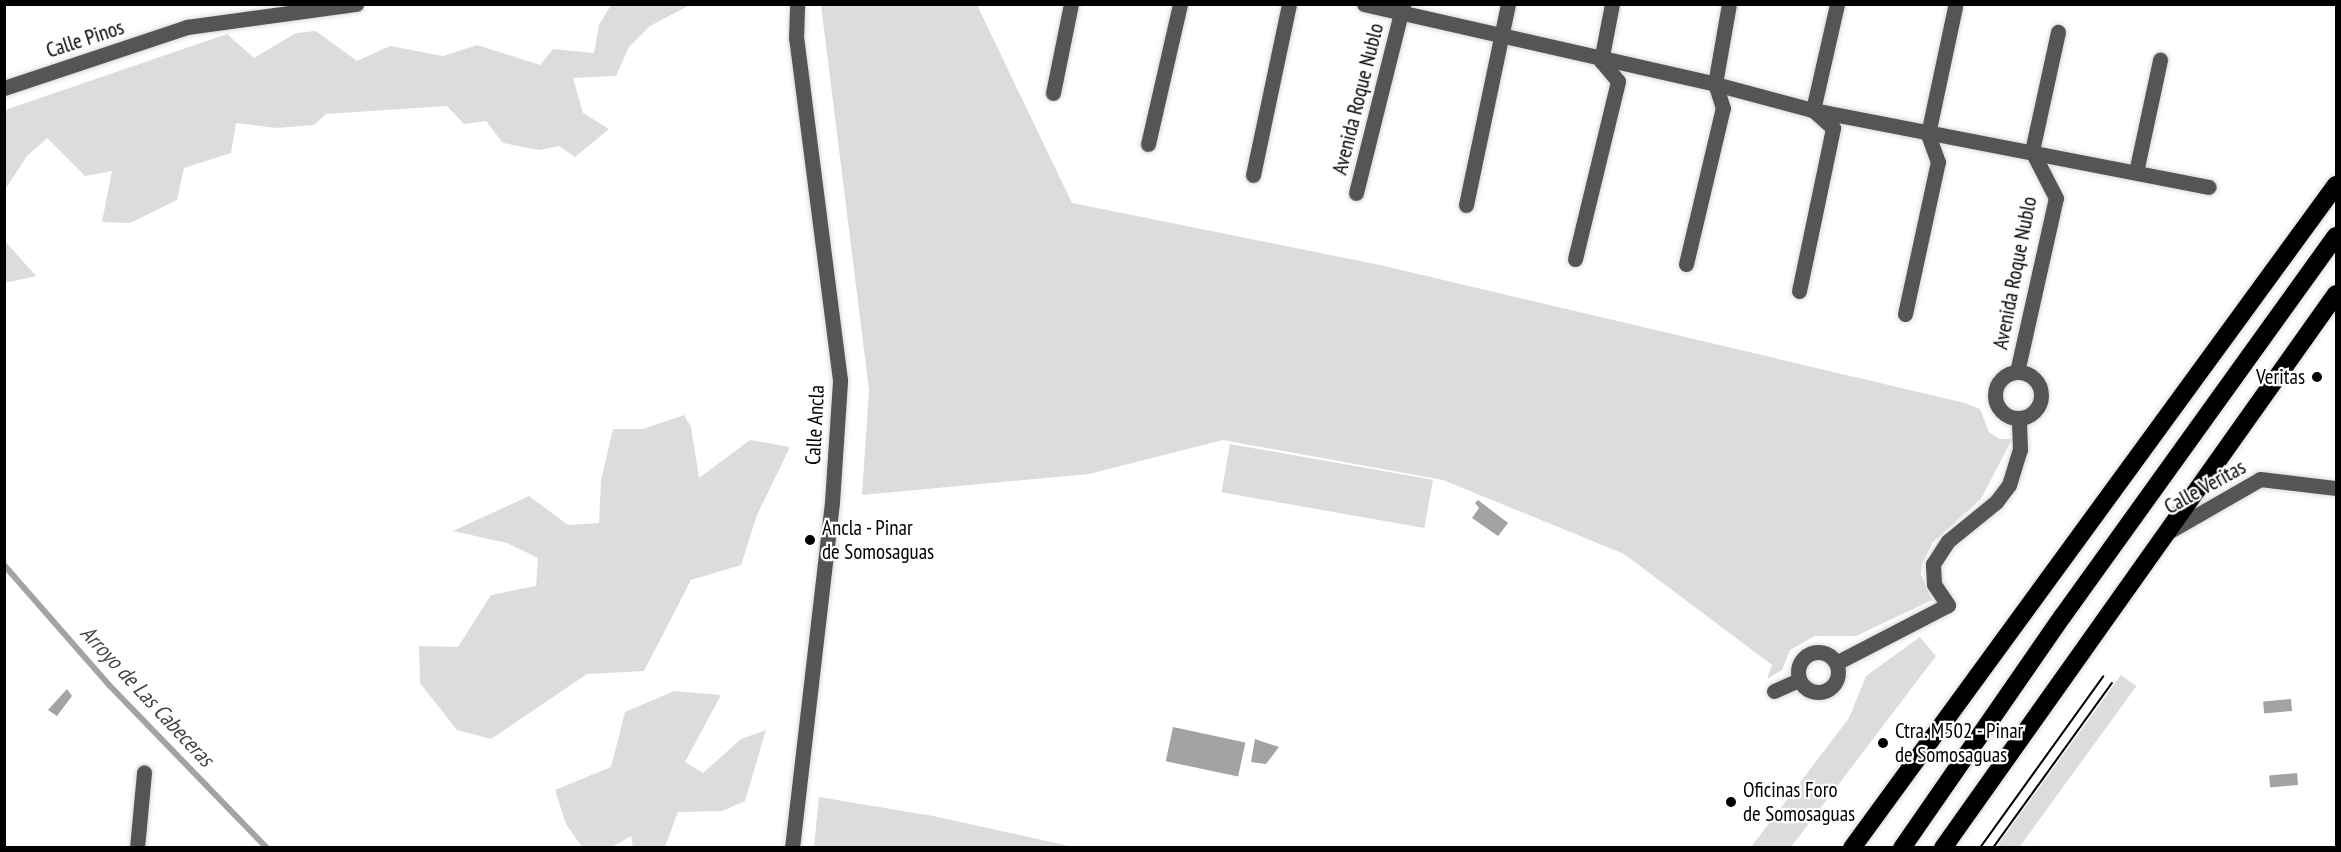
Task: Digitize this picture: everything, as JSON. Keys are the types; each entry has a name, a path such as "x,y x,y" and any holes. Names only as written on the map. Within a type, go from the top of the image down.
{"highway":[{"path":"1852,848 2337,185"},
{"path":"1902,848 2062,616 2337,236"},
{"path":"1943,848 2337,294"}],"street":[{"name":"Calle Pinos","path":"4,88 187,27 356,4"},
{"path":"1053,93 1071,4"},
{"path":"1148,144 1180,4"},
{"path":"1253,175 1289,4"},
{"name":"Avenida Roque Nublo","path":"1364,4 1401,10 1501,38 1600,61 1715,84 1813,110 2209,187"},
{"path":"1466,205 1508,4"},
{"path":"1575,259 1618,81 1600,61 1612,4"},
{"path":"1686,264 1723,108 1715,84 1730,4"},
{"path":"1799,291 1833,128 1813,110 1837,4"},
{"name":"Calle Ancla","path":"792,848 832,502 840,380 796,38 795,7"},
{"path":"1905,314 1938,162 1928,134 1955,7"},
{"name":"Avenida Roque Nublo","path":"1356,193 1401,10"},
{"path":"2032,152 2058,32"},
{"path":"2136,172 2160,60"},
{"name":"Avenida Roque Nublo","path":"2017,372 2056,198 2032,152"},
{"path":"2017,372 2033,377 2042,391 2039,407 2019,419 2004,414 1995,394 2002,379 2017,372"},
{"path":"1948,605 1934,584 1933,564 1948,541 1996,502 2009,486 2020,450 2019,419"},
{"name":"Calle Veritas","path":"2165,534 2260,479 2337,488"},
{"path":"1836,663 1948,605 1965,607"},
{"path":"1811,653 1825,653 1836,663 1837,676 1826,690 1812,691 1799,680 1800,662 1811,653"},
{"path":"1774,691 1799,680"},
{"path":"137,848 144,772"}],"shaded area":[{"path":"611,5 690,5 650,26 629,47 616,76 573,78 583,113 609,129 575,157 559,146 539,150 503,143 486,121 464,124 447,106 326,114 314,125 277,128 236,123 231,153 184,168 177,200 130,223 102,222 112,171 85,176 47,138 27,156 5,190 5,110 227,34 254,58 296,33 316,31 357,61 390,46 443,56 477,45 540,65 553,49 594,53 599,25"},
{"path":"821,5 977,5 1072,203 1380,265 1965,403 1980,409 1989,432 1999,439 2012,439 1981,499 1933,542 1922,564 1921,575 1932,600 1856,636 1815,636 1790,650 1782,670 1767,679 1772,665 1624,554 1443,480 1223,440 1089,474 862,495 869,390"},
{"path":"5,241 36,276 5,283"},
{"path":"684,415 691,427 699,478 750,440 790,447 757,515 741,565 691,580 644,671 587,674 491,739 457,730 420,683 419,646 458,647 491,595 536,586 538,558 507,543 453,531 529,496 568,525 599,523 601,480 613,429 643,429"},
{"path":"1230,444 1433,480 1424,528 1221,492"},
{"path":"1478,500 1508,523 1498,536 1472,518 1479,508 1475,503"},
{"path":"1920,637 1936,656 1791,847 1751,847 1849,718 1866,676"},
{"path":"2121,675 2136,686 2019,848 2002,848 1998,845"},
{"path":"67,689 72,696 57,716 48,710"},
{"path":"674,691 721,695 685,762 703,773 741,739 766,730 745,801 722,811 678,812 665,847 633,847 631,836 612,847 582,847 566,824 555,790 611,767 625,712"},
{"path":"2291,699 2292,711 2264,713 2263,701"},
{"path":"1173,727 1245,742 1238,777 1166,761"},
{"path":"1255,739 1279,747 1266,764 1251,762"},
{"path":"2297,773 2298,785 2270,787 2269,775"},
{"path":"819,797 933,816 1074,847 814,847"}],"waterway":[{"name":"Arroyo de Las Cabeceras","path":"4,565 109,685 267,848"}],"tram line":[{"path":"1980,848 2103,677"},
{"path":"1993,848 2112,683"}],"place":[{"name":"Veritas","path":"2317,377"},
{"name":"Ancla - Pinar de Somosaguas","path":"810,540"},
{"name":"Ctra. M502 - Pinar de Somosaguas","path":"1883,743"},
{"name":"Oficinas Foro de Somosaguas","path":"1731,802"}]}
